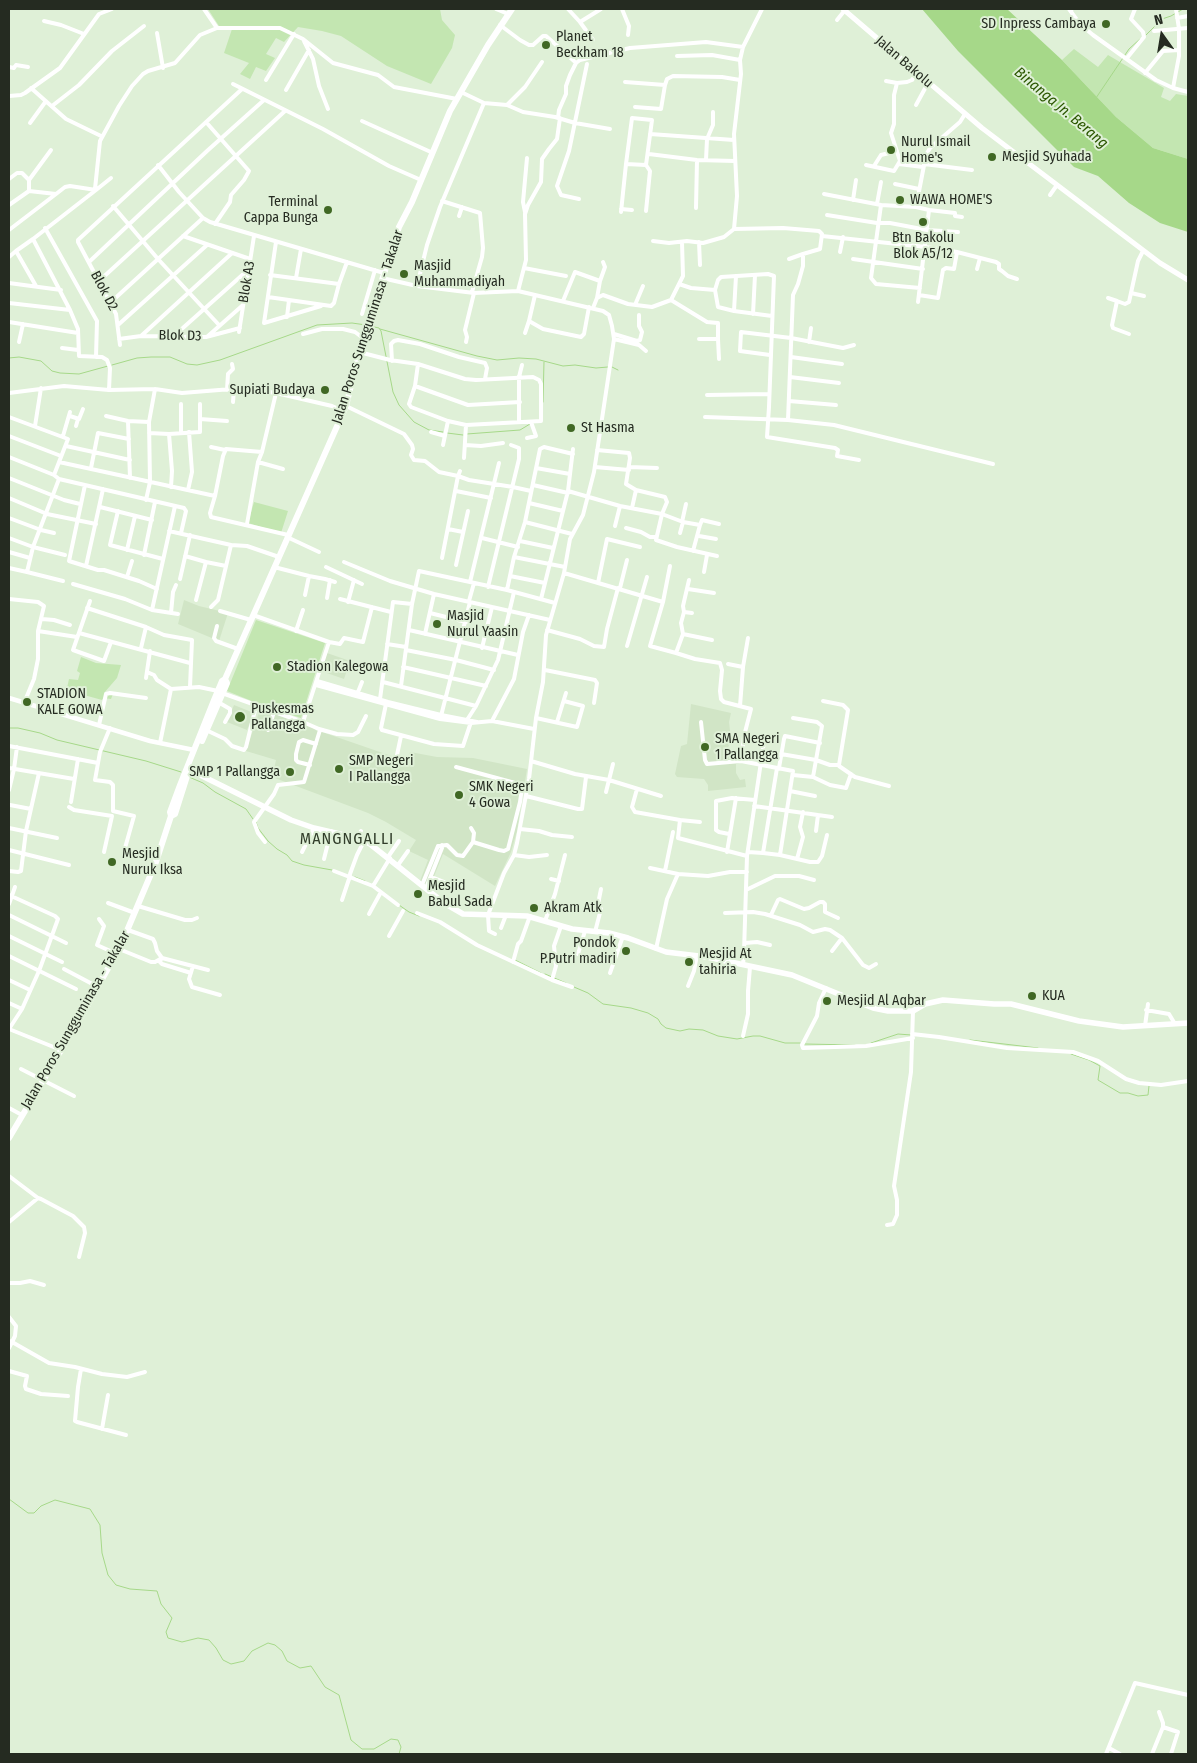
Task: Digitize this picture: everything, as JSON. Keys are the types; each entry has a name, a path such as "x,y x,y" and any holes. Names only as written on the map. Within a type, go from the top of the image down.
{"highway":[{"name":"Jalan Poros Sungguminasa - Takalar","path":"9,1138 98,987 128,930 156,862 172,816 175,814 194,750 220,692 227,683 225,679 345,408 359,352 399,228 461,91 500,25 510,12"},
{"name":"Jalan Poros Sungguminasa - Takalar","path":"187,774 218,702 220,692"}],"main road":[{"name":"Jalan Bakolu","path":"844,11 965,114 1056,186 1143,251 1188,280"},
{"path":"187,774 266,807 291,820 364,841 426,885 457,912 463,914 530,916 561,926 623,936 666,952 697,955 792,975 873,1008 888,1011 913,1011 936,1000 1011,1004 1099,1024 1144,1026 1188,1023"}],"street":[{"path":"96,9 98,14"},
{"path":"9,96 21,95 60,68 98,14 112,9"},
{"path":"204,9 217,28"},
{"path":"496,9 510,12"},
{"path":"568,9 593,40"},
{"path":"580,22 601,9"},
{"path":"622,9 629,26 628,35"},
{"path":"654,241 703,243 716,240 729,234 734,229 737,196 734,140 740,60 743,46 762,9"},
{"path":"1070,9 1073,16 1086,29 1145,72 1173,88 1188,92"},
{"path":"1127,58 1144,37 1143,32 1131,19 1135,9"},
{"path":"1173,88 1180,50 1176,9"},
{"path":"837,20 844,11"},
{"path":"1177,18 1188,16"},
{"path":"44,21 53,22 84,34"},
{"path":"500,25 529,45 533,45 543,36 546,36 574,61"},
{"path":"52,106 79,85 112,51 144,26"},
{"path":"96,189 101,136 138,79 148,71 162,68 179,60 200,35 217,28 275,27 303,39 333,63 378,75 394,87 457,99"},
{"path":"1154,31 1188,28"},
{"path":"157,33 162,68"},
{"path":"266,80 294,34"},
{"path":"303,39 309,50 328,109"},
{"path":"525,214 541,182 542,160 549,148 558,139 559,110 566,94 566,86 576,63 580,60 626,48 706,42 743,46"},
{"path":"286,90 309,50"},
{"path":"1145,72 1163,51 1180,50"},
{"path":"678,56 712,55 740,60"},
{"path":"507,105 525,87 542,62"},
{"path":"579,199 561,195 556,186 568,151 587,64"},
{"path":"9,67 13,68 16,65 28,67"},
{"path":"886,81 897,83 910,81 917,73"},
{"path":"635,106 661,109 667,79 673,76 722,77 740,80"},
{"path":"626,82 665,85"},
{"path":"916,105 928,82"},
{"path":"866,165 894,171 899,164 900,161 891,133 894,124 894,94 897,83"},
{"path":"233,84 396,170 421,180"},
{"path":"32,88 66,119 101,136"},
{"path":"219,325 158,259 113,206 242,89"},
{"path":"461,91 484,103 507,105 523,112 610,130"},
{"path":"89,262 172,183 264,100"},
{"path":"30,123 46,101"},
{"path":"417,286 427,244 442,201 484,103"},
{"path":"99,281 189,201 285,111"},
{"path":"706,160 707,139 713,125 713,112"},
{"path":"916,208 926,155 930,148 954,127 965,114"},
{"path":"632,210 621,210 632,118 652,120 649,154 646,165 650,171 646,211"},
{"path":"362,121 433,153"},
{"path":"206,122 247,167 248,172 231,195 230,202 215,224"},
{"path":"650,134 734,140"},
{"path":"28,191 29,180 51,150"},
{"path":"874,166 881,155 897,151"},
{"path":"649,154 697,160 735,161"},
{"path":"518,291 526,256 523,202 527,158"},
{"path":"696,208 697,160"},
{"path":"626,164 646,165"},
{"path":"899,164 972,170"},
{"path":"158,165 203,218 215,224 375,270 383,275 417,286 473,293 518,291 591,307 606,312 609,315 614,337 594,467 583,515 572,534 564,573 547,630 544,650 545,670 534,729 520,829 514,855 504,873 488,915 488,929 494,934"},
{"path":"9,180 21,172 29,180"},
{"path":"9,257 110,178"},
{"path":"853,200 856,180"},
{"path":"881,182 871,278 874,283 920,288"},
{"path":"895,184 919,188"},
{"path":"9,230 68,186 96,189"},
{"path":"1050,195 1056,186"},
{"path":"9,205 28,191 56,194"},
{"path":"824,194 879,204 955,213 955,216 962,217"},
{"path":"442,201 480,213 483,235 482,257 465,330 466,342"},
{"name":"Blok D2","path":"113,206 78,239 78,242 111,302 117,318 120,346"},
{"path":"459,216 462,207"},
{"path":"918,302 929,210"},
{"path":"827,215 927,230 958,232"},
{"path":"111,302 203,218"},
{"path":"46,228 97,320 96,357"},
{"path":"734,229 787,228 819,231 822,236 820,249 789,259"},
{"path":"183,236 250,259"},
{"name":"Blok A3","path":"240,330 254,236"},
{"path":"822,236 957,252 998,263 999,269 1008,276 1017,278"},
{"path":"840,252 843,237"},
{"path":"33,239 61,290 76,324 80,357 104,357 108,361 110,368 109,390"},
{"path":"276,242 263,324 324,305"},
{"path":"597,298 605,295 635,305 655,307 671,300 683,276 682,242"},
{"path":"699,242 700,266"},
{"path":"118,325 208,245"},
{"path":"296,278 301,248"},
{"path":"16,251 36,286"},
{"path":"1108,298 1125,304 1128,303 1143,251"},
{"path":"919,295 938,298 943,270 946,268 954,269 957,252"},
{"path":"141,336 232,254"},
{"path":"788,420 793,295 803,266 803,254"},
{"path":"977,269 980,258"},
{"path":"853,260 923,269"},
{"path":"268,297 333,305 347,262"},
{"path":"529,321 543,329 582,337 591,307 597,298 605,267 603,262"},
{"path":"524,268 566,276"},
{"path":"175,335 249,269"},
{"path":"362,314 375,270"},
{"path":"563,301 575,272 600,281"},
{"path":"772,316 734,312 718,307 715,290 719,278 771,274 774,276 768,438 835,448 838,450 837,456 859,460"},
{"path":"270,275 339,284"},
{"path":"753,314 755,275"},
{"path":"734,312 736,276"},
{"path":"9,283 61,290"},
{"path":"679,284 691,288 715,290"},
{"path":"635,305 643,286"},
{"path":"1131,293 1144,296"},
{"path":"525,333 535,295"},
{"path":"287,317 289,300"},
{"path":"671,300 707,322 718,323 720,359"},
{"path":"1117,302 1112,327 1129,334"},
{"path":"9,303 70,310"},
{"path":"206,337 243,305"},
{"path":"614,337 640,340 642,332 639,326 640,315"},
{"path":"9,322 78,333"},
{"path":"19,342 23,324"},
{"path":"810,342 811,328"},
{"path":"304,334 322,330 342,329 354,332 364,338"},
{"name":"Blok D3","path":"119,339 175,335 206,337 240,330"},
{"path":"770,355 739,350 742,332 791,338 843,348 854,345"},
{"path":"614,337 639,345 646,351"},
{"path":"699,339 718,339"},
{"path":"391,360 391,344 394,341 420,344 459,357 485,363 487,368 485,379"},
{"path":"62,348 78,350"},
{"path":"359,352 384,359 418,364 465,379 533,377 539,380 540,383 541,420 532,424 519,421 466,425 410,405 418,364"},
{"path":"791,357 842,364"},
{"path":"227,390 228,376 232,369 232,364"},
{"path":"519,421 522,365"},
{"path":"790,377 839,383"},
{"path":"9,393 64,386 109,390 155,389 182,393 244,388 276,393 345,408 404,434 412,445 411,455 414,460 425,461 439,472 469,480 513,486 531,491"},
{"path":"415,386 468,405 520,402"},
{"path":"35,426 41,388"},
{"path":"146,500 150,482 149,422 155,389"},
{"path":"233,402 234,389"},
{"path":"247,524 258,462 276,393"},
{"path":"707,395 769,394"},
{"path":"789,401 836,405"},
{"path":"181,404 181,433"},
{"path":"149,433 200,432 200,404"},
{"path":"76,426 83,409"},
{"path":"63,436 70,414 78,419"},
{"path":"106,416 128,421 149,422"},
{"path":"9,417 68,439 54,475"},
{"path":"705,417 788,420 843,426 993,464"},
{"path":"200,419 227,421"},
{"path":"443,445 448,420"},
{"path":"128,421 130,478"},
{"path":"527,438 536,436 532,424"},
{"path":"464,458 466,425"},
{"path":"188,490 192,472 189,432"},
{"path":"431,432 445,434"},
{"path":"91,468 98,433 128,439"},
{"path":"169,434 172,471 171,487"},
{"path":"9,436 62,456"},
{"path":"465,445 481,446 503,443"},
{"path":"488,587 513,486 520,449 511,445"},
{"path":"66,446 130,460"},
{"path":"211,447 225,450 262,452"},
{"path":"507,590 514,557 525,522 540,450 544,447 573,451 568,492 541,599"},
{"path":"225,450 216,496 210,513 211,517 247,524 288,536 319,552"},
{"path":"597,450 628,452 630,455 627,485 636,490 665,497 667,502 656,540 707,555 717,556"},
{"path":"9,457 60,479 185,510 181,533"},
{"path":"59,462 216,496"},
{"path":"258,462 283,469"},
{"path":"441,717 466,622 472,583 499,462"},
{"path":"594,467 657,468"},
{"path":"536,468 570,474"},
{"path":"442,558 460,471"},
{"path":"9,478 53,496 80,504"},
{"path":"27,572 33,548 60,479"},
{"path":"85,485 68,560 104,570 156,589"},
{"path":"533,485 588,496 620,506 662,514 683,522 700,525"},
{"path":"86,566 104,489"},
{"path":"632,508 636,490"},
{"path":"456,491 491,498"},
{"path":"9,498 47,514 96,524"},
{"path":"144,555 155,502"},
{"path":"529,503 563,511"},
{"path":"680,533 686,504"},
{"path":"152,610 175,506"},
{"path":"615,526 620,506"},
{"path":"100,507 152,520"},
{"path":"456,565 468,511"},
{"path":"118,512 110,545 163,559"},
{"path":"127,550 135,516"},
{"path":"9,518 54,533"},
{"path":"693,551 699,536 702,520 719,524"},
{"path":"525,522 572,534"},
{"path":"626,528 641,532 650,537 656,537"},
{"path":"448,529 463,532"},
{"path":"169,531 232,545 247,546 279,557"},
{"path":"180,579 190,535"},
{"path":"699,536 716,539"},
{"path":"9,538 33,548 65,555"},
{"path":"482,538 518,547"},
{"path":"598,584 607,539 640,547"},
{"path":"520,540 553,548"},
{"path":"211,607 218,600 232,545"},
{"path":"9,552 30,558"},
{"path":"704,572 707,555"},
{"path":"185,556 226,566"},
{"path":"514,557 565,567"},
{"path":"547,630 580,639 594,646 604,647 606,633 627,560"},
{"path":"127,578 132,562"},
{"path":"196,600 206,562"},
{"path":"344,562 390,581 434,594 550,620"},
{"path":"670,566 663,602 650,646 695,659 720,663 722,670 721,699 724,702 751,709 752,711 744,736 741,761"},
{"path":"274,567 332,581 326,598"},
{"path":"326,567 362,584"},
{"path":"9,568 63,581"},
{"path":"400,686 412,604 419,571 507,590 555,603"},
{"path":"564,573 663,602"},
{"path":"305,595 309,576"},
{"path":"510,576 545,583"},
{"path":"627,646 647,577"},
{"path":"348,602 354,580"},
{"path":"676,654 683,634 681,623 689,580"},
{"path":"73,584 125,598 152,610 178,614"},
{"path":"171,613 173,592 176,585"},
{"path":"688,589 714,593"},
{"path":"387,703 382,729 434,744 462,746 476,706 501,651 514,592"},
{"path":"425,634 434,594"},
{"path":"9,599 42,603 44,608 38,631 38,659 34,679 24,703"},
{"path":"340,599 391,612"},
{"path":"90,601 73,650 103,661 106,660 111,642"},
{"path":"380,700 393,601 412,604"},
{"path":"482,648 492,607"},
{"path":"88,608 146,627 164,635 192,640 190,687"},
{"path":"220,611 296,630 340,644 344,638 363,642 372,608"},
{"path":"296,630 303,610"},
{"path":"684,612 692,613"},
{"path":"430,613 466,622"},
{"path":"492,721 514,679 518,655 529,615"},
{"path":"42,619 54,620 70,625"},
{"path":"217,626 214,639 238,649"},
{"path":"141,648 146,627"},
{"path":"408,630 518,655"},
{"path":"38,631 77,637"},
{"path":"79,632 111,642 150,650 190,663"},
{"path":"683,634 712,640"},
{"path":"740,706 743,667 748,638"},
{"path":"303,722 329,642"},
{"path":"388,644 494,670"},
{"path":"146,678 150,650"},
{"path":"728,664 743,667"},
{"path":"403,668 486,686"},
{"path":"545,670 596,681 594,703"},
{"path":"147,672 154,675 157,680 171,689 209,688 320,730 337,734 356,734 360,730 366,716"},
{"path":"358,692 362,682"},
{"path":"383,682 476,706"},
{"path":"317,683 380,700"},
{"path":"335,688 358,692 387,703 441,717 471,721 492,721 534,729"},
{"path":"160,743 171,689"},
{"path":"557,722 566,693"},
{"path":"99,725 106,694 146,698"},
{"path":"9,698 135,737 194,750"},
{"path":"536,718 578,726 583,706 564,701"},
{"path":"823,701 843,705 848,710 839,766"},
{"path":"218,702 230,709 225,722"},
{"path":"206,730 225,739 232,746 244,750 256,706"},
{"path":"268,730 274,712"},
{"path":"793,718 821,723 820,743 813,777"},
{"path":"701,722 706,763 741,761 792,770 793,775 780,855"},
{"path":"104,852 113,811 114,786 110,782 95,780 100,751 110,728"},
{"path":"266,842 258,833 256,821 278,785 304,782 320,730"},
{"path":"743,965 748,854 765,735"},
{"path":"397,755 401,736"},
{"path":"763,853 784,739 786,736 820,743"},
{"path":"310,765 296,760 299,742 302,740 316,744"},
{"path":"9,746 98,763"},
{"path":"9,790 17,747"},
{"path":"781,754 839,766 859,778 889,786"},
{"path":"78,758 70,805 74,810 112,816"},
{"path":"530,761 586,777 609,780 661,796"},
{"path":"606,792 613,764"},
{"path":"456,767 515,783 522,788 508,849 504,851 499,850 473,842"},
{"path":"9,768 74,779"},
{"path":"9,871 21,871 26,831 39,773"},
{"path":"793,775 813,777 830,785 846,788 850,774"},
{"path":"526,796 582,809 586,777"},
{"path":"637,789 632,807 635,812 700,822"},
{"path":"790,792 815,796"},
{"path":"729,834 716,830 716,802 736,798 755,800"},
{"path":"728,852 729,834 736,798"},
{"path":"10,804 31,809"},
{"path":"754,806 832,817"},
{"path":"113,811 134,816 125,848"},
{"path":"797,859 804,837 800,826 802,812"},
{"path":"816,830 818,815"},
{"path":"680,820 678,837 680,840 728,852 780,855 810,862 819,862 827,835"},
{"path":"9,828 57,838"},
{"path":"302,852 314,828"},
{"path":"426,885 441,846 448,846 454,853 461,856 465,854 473,842 474,833 472,828"},
{"path":"520,829 572,837"},
{"path":"324,859 331,831"},
{"path":"357,838 361,831"},
{"path":"665,871 673,832"},
{"path":"342,900 357,855 364,841"},
{"path":"373,885 399,841"},
{"path":"9,850 69,865"},
{"path":"398,865 408,851"},
{"path":"514,855 529,857 547,855"},
{"path":"545,921 559,881 565,855"},
{"path":"650,868 678,874 708,876 730,872 747,872"},
{"path":"334,870 373,885 398,905"},
{"path":"656,949 666,899 678,874"},
{"path":"746,890 775,876 795,875 814,880"},
{"path":"426,885 434,878 452,885"},
{"path":"551,879 559,881"},
{"path":"9,904 10,896 15,887"},
{"path":"595,932 601,909 598,904 601,889"},
{"path":"369,914 382,892"},
{"path":"10,896 57,917 58,920 39,971 22,1008 9,1029 61,1050"},
{"path":"771,915 780,899 804,909 810,908 821,901 825,904 825,912 838,918"},
{"path":"108,903 185,920 198,918"},
{"path":"389,936 403,911"},
{"path":"725,913 746,912 771,915 800,925 813,932 825,929 830,930 842,938 863,965 869,968 876,964"},
{"path":"417,913 440,922 467,940 572,987"},
{"path":"9,915 66,943"},
{"path":"501,928 506,915"},
{"path":"514,960 518,944 530,916"},
{"path":"99,919 104,926 97,945 151,962 161,958 208,970"},
{"path":"553,978 556,966 554,946 561,926"},
{"path":"128,930 153,939 162,964 190,973"},
{"path":"578,954 585,931"},
{"path":"9,936 62,962"},
{"path":"610,973 623,936"},
{"path":"832,950 842,938"},
{"path":"745,943 757,942 770,945"},
{"path":"688,986 694,971 697,955"},
{"path":"9,956 76,989"},
{"path":"193,966 189,980 194,988 220,995"},
{"path":"743,1036 748,1014 750,967"},
{"path":"64,969 98,987"},
{"path":"9,980 30,990"},
{"path":"826,988 819,1003 818,1016 802,1045 804,1048 866,1046 913,1036 939,1037 1007,1048 1072,1052 1098,1061 1115,1073 1139,1083 1161,1085 1188,1081"},
{"path":"9,1003 22,1008"},
{"path":"1144,1026 1148,1004"},
{"path":"1146,1010 1169,1014 1175,1024"},
{"path":"887,1226 893,1224 897,1215 894,1180 911,1072 913,1011"},
{"path":"21,1069 74,1096"},
{"path":"9,1108 22,1115"},
{"path":"9,1176 38,1198 72,1215 84,1227 85,1233 79,1257"},
{"path":"9,1222 38,1198"},
{"path":"9,1283 30,1281 44,1285"},
{"path":"9,1317 16,1326 15,1336 10,1342 9,1348"},
{"path":"10,1342 50,1364 126,1377 145,1372"},
{"path":"81,1369 75,1420 126,1435"},
{"path":"9,1371 28,1376 26,1389 41,1394 68,1396"},
{"path":"102,1429 108,1395"},
{"path":"1106,1754 1135,1683 1188,1695"},
{"path":"1152,1754 1163,1727 1160,1712"},
{"path":"1163,1727 1175,1730 1178,1733 1171,1754"},
{"path":"1109,1748 1120,1754"}],"shaded area":[{"path":"208,9 440,9 442,20 455,35 452,48 431,84 387,66 341,36 298,27 284,42 276,38 266,54 275,58 266,71 256,67 250,79 240,74 249,63 224,53 233,26 219,26"},
{"path":"1074,49 1098,67 1108,55 1164,88 1161,97 1170,101 1176,94 1188,96 1188,159 1153,148 1116,117 1062,60"},
{"path":"254,502 288,511 281,533 248,523"},
{"path":"184,600 199,606 228,613 219,641 178,624"},
{"name":"Stadion Kalegowa","path":"256,620 325,643 301,718 227,691"},
{"path":"327,653 350,661 344,679 321,671"},
{"path":"81,657 96,663 121,665 117,678 104,693 113,694 111,699 104,698 102,700 84,695 84,692 67,688 69,679 78,680 80,673 77,671"},
{"name":"SMA Negeri 1 Pallangga","path":"691,704 731,713 729,722 731,739 728,748 730,752 740,753 739,763 736,764 736,773 740,780 745,779 746,787 708,791 708,785 704,779 677,777 675,774 681,746 687,744"},
{"name":"Puskesmas Pallangga","path":"234,705 254,713 247,730 227,722"},
{"path":"260,709 317,731 406,761 410,752 437,757 473,758 527,769 517,831 511,852 495,886 443,854 429,889 420,881 428,860 409,851 416,840 368,813 272,777 276,760 246,751"}],"water":[{"name":"Binanga Jn. Berang","path":"922,9 1007,9 1062,60 1116,117 1153,148 1188,159 1188,232 1160,223 1129,203 1098,176 1074,167 958,51"}],"waterway":[{"path":"1146,35 1162,19 1183,9"},
{"path":"1096,98 1129,49 1140,39"},
{"path":"112,365 137,358 151,357 170,357 187,364 197,365 220,360 317,325 352,323 366,325"},
{"path":"370,326 379,328 381,331 393,392 399,405 414,422 429,430 443,432"},
{"path":"380,329 497,360 536,359 563,366 608,367"},
{"path":"9,358 19,357 41,361 52,371 60,373 79,374 108,366"},
{"path":"543,402 544,362"},
{"path":"612,367 618,370"},
{"path":"467,434 520,430 530,424"},
{"path":"447,433 463,435"},
{"path":"9,728 40,733 57,740 146,761 181,772"},
{"path":"189,777 203,783 246,809 253,819"},
{"path":"256,822 258,828 268,841 292,861 332,870"},
{"path":"355,877 365,881"},
{"path":"399,905 419,916"},
{"path":"515,960 541,973"},
{"path":"545,974 566,983"},
{"path":"574,987 588,993 603,1004 631,1008 648,1013 658,1019 666,1028 680,1031 689,1029 703,1030 718,1036 737,1039 760,1036 785,1043 800,1043"},
{"path":"871,1043 898,1034 911,1035"},
{"path":"970,1040 1038,1048"},
{"path":"804,1044 855,1045"},
{"path":"1071,1054 1100,1066 1098,1080 1120,1093 1138,1096 1148,1095 1149,1086"},
{"path":"9,1499 28,1513 34,1513 41,1506 55,1500 90,1509 100,1525 102,1553 108,1575 116,1585 130,1589 157,1591 161,1604 172,1618 166,1632 168,1638 182,1642 198,1638 209,1640 223,1660 231,1664 244,1661 252,1651 268,1643 275,1645 282,1651 287,1661 300,1668 311,1666 325,1687 339,1695 351,1740 362,1749 374,1749 391,1739 398,1740 401,1747 399,1754"}],"place":[{"name":"SD Inpress Cambaya","path":"1106,24"},
{"name":"Planet Beckham 18","path":"546,45"},
{"name":"Nurul Ismail Home's","path":"891,150"},
{"name":"Mesjid Syuhada","path":"992,157"},
{"name":"WAWA HOME'S","path":"900,200"},
{"name":"Terminal Cappa Bunga","path":"328,210"},
{"name":"Btn Bakolu Blok A5/12","path":"923,222"},
{"name":"Masjid Muhammadiyah","path":"404,274"},
{"name":"Supiati Budaya","path":"325,390"},
{"name":"St Hasma","path":"571,428"},
{"name":"Masjid Nurul Yaasin","path":"437,624"},
{"name":"Stadion Kalegowa","path":"277,667"},
{"name":"STADION KALE GOWA","path":"27,702"},
{"name":"Puskesmas Pallangga","path":"240,717"},
{"name":"SMA Negeri 1 Pallangga","path":"705,747"},
{"name":"SMP Negeri I Pallangga","path":"339,769"},
{"name":"SMP 1 Pallangga","path":"290,772"},
{"name":"SMK Negeri 4 Gowa","path":"459,795"},
{"name":"Mesjid Nuruk Iksa","path":"112,862"},
{"name":"Mesjid Babul Sada","path":"418,894"},
{"name":"Akram Atk","path":"534,908"},
{"name":"Pondok P.Putri madiri","path":"626,951"},
{"name":"Mesjid At tahiria","path":"689,962"},
{"name":"KUA","path":"1032,996"},
{"name":"Mesjid Al Aqbar","path":"827,1001"}],"district":[{"name":"MANGNGALLI","path":"347,840"}]}
